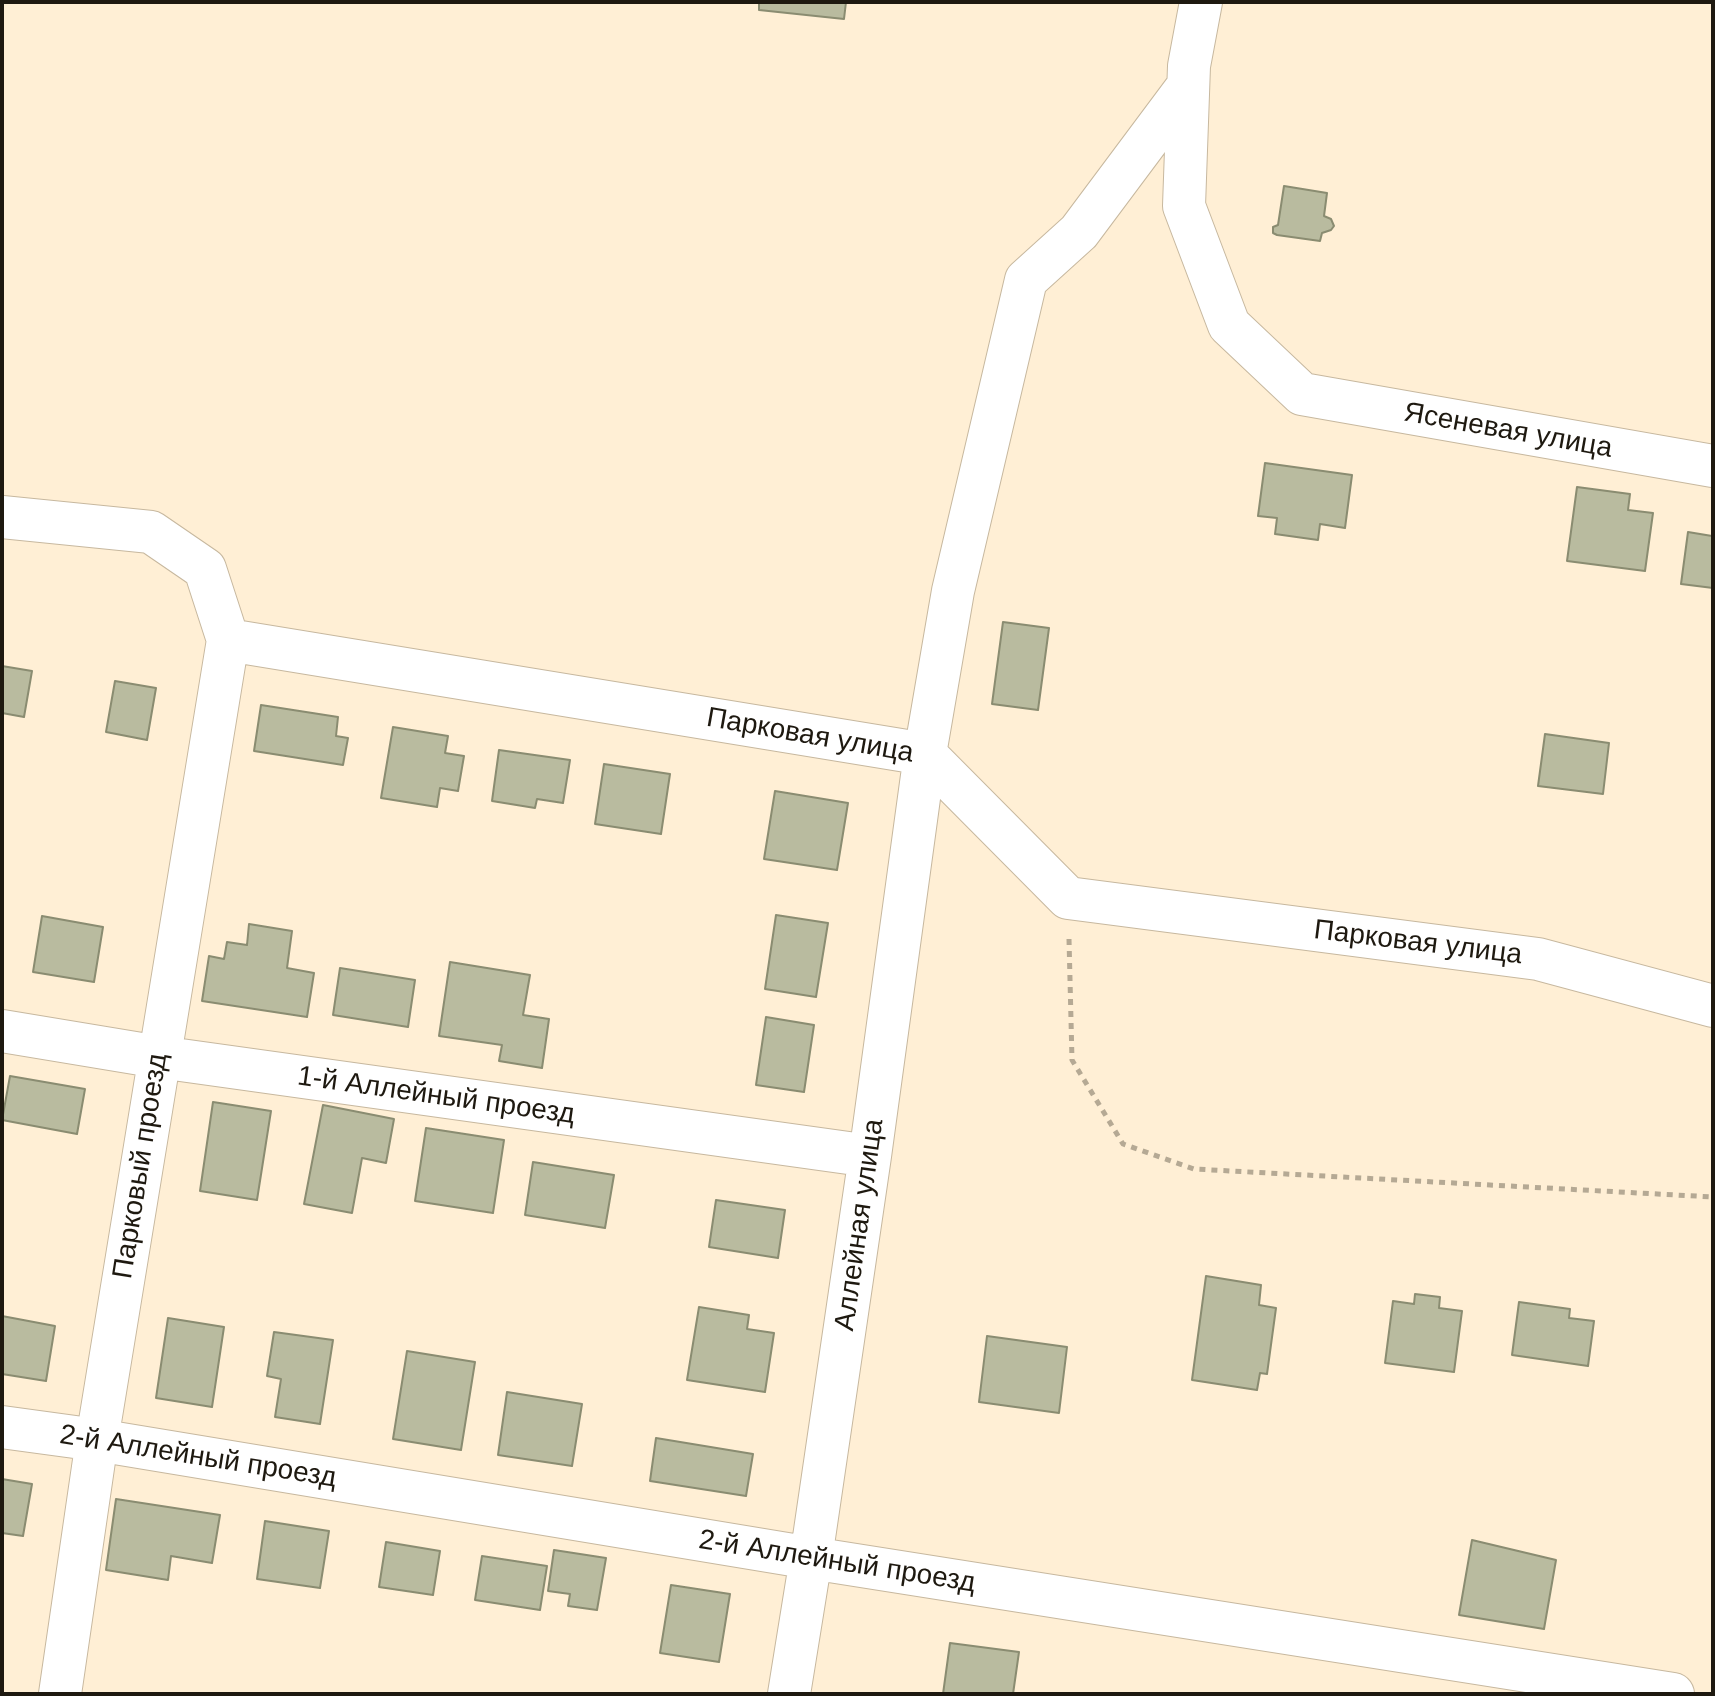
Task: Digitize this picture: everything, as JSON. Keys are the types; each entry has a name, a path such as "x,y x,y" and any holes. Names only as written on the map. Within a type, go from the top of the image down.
{"street":[{"path":"1188,86 1201,2"},
{"name":"Ясеневая улица","path":"1188,86 1184,206 1229,325 1302,394 1713,466"},
{"name":"Аллейная улица","path":"789,1694 870,1156 925,754 953,591 1026,280 1079,232 1188,86"},
{"path":"2,517 151,532 205,569 228,640"},
{"name":"Парковая улица","path":"228,640 925,754 1068,898 1538,959 1713,1006"},
{"name":"Парковый проезд","path":"60,1694 97,1440 228,640"},
{"name":"1-й Аллейный проезд","path":"2,1031 159,1057 870,1156"},
{"name":"2-й Аллейный проезд","path":"2,1427 1673,1694"}],"path":[{"path":"1068,898 1072,1060 1123,1144 1194,1169 1713,1197"}],"building":[{"path":"759,2 846,2 844,19 759,10"},
{"path":"1284,186 1327,193 1324,216 1331,219 1334,226 1322,233 1320,241 1273,233 1273,227 1278,225"},
{"path":"1265,463 1352,475 1345,528 1320,524 1318,540 1275,534 1277,518 1258,516"},
{"path":"1577,487 1630,494 1628,510 1653,513 1645,571 1567,561"},
{"path":"1713,525 1713,588 1681,584 1688,532 1712,536"},
{"path":"1003,622 1049,628 1038,710 992,704"},
{"path":"2,666 32,671 24,717 2,713"},
{"path":"115,681 156,688 147,740 106,732"},
{"path":"261,705 338,717 336,736 348,738 343,765 254,751"},
{"path":"393,727 448,736 445,753 464,756 458,791 440,788 437,807 381,798"},
{"path":"1545,734 1609,743 1603,794 1538,786"},
{"path":"499,750 570,760 563,803 537,799 535,808 492,801"},
{"path":"604,764 670,774 661,834 595,824"},
{"path":"775,791 848,803 837,870 764,859"},
{"path":"776,915 828,923 816,997 765,989"},
{"path":"42,916 103,927 94,982 33,972"},
{"path":"249,924 292,931 287,968 314,973 307,1017 202,1001 209,956 224,959 227,942 247,945"},
{"path":"450,962 530,975 523,1015 549,1019 542,1068 499,1061 502,1045 439,1036"},
{"path":"340,968 415,980 408,1027 333,1015"},
{"path":"766,1017 814,1025 804,1092 756,1085"},
{"path":"10,1076 85,1089 77,1134 2,1120"},
{"path":"213,1102 271,1111 257,1200 200,1191"},
{"path":"323,1105 394,1119 386,1163 362,1158 352,1213 304,1204"},
{"path":"426,1128 504,1140 493,1213 415,1201"},
{"path":"533,1162 614,1175 605,1228 525,1215"},
{"path":"716,1200 785,1210 778,1258 709,1247"},
{"path":"1206,1276 1261,1285 1259,1305 1276,1308 1267,1374 1260,1373 1257,1390 1192,1380"},
{"path":"1415,1294 1440,1297 1439,1308 1462,1311 1454,1372 1385,1363 1393,1301 1414,1304"},
{"path":"1519,1302 1570,1309 1569,1318 1594,1321 1588,1366 1512,1355"},
{"path":"699,1307 749,1315 747,1329 774,1333 765,1392 687,1380"},
{"path":"2,1316 55,1326 46,1381 2,1374"},
{"path":"168,1318 224,1327 212,1407 156,1398"},
{"path":"274,1332 333,1340 320,1424 275,1417 281,1379 267,1376"},
{"path":"987,1336 1067,1347 1059,1413 979,1402"},
{"path":"407,1351 475,1362 461,1450 393,1439"},
{"path":"507,1392 582,1404 572,1466 498,1455"},
{"path":"656,1438 753,1454 746,1496 650,1481"},
{"path":"2,1479 32,1484 23,1536 2,1533"},
{"path":"116,1499 220,1515 212,1563 171,1556 168,1580 106,1570"},
{"path":"265,1521 329,1531 320,1588 257,1579"},
{"path":"1472,1540 1556,1560 1544,1629 1459,1615"},
{"path":"386,1542 440,1551 433,1595 379,1587"},
{"path":"554,1550 606,1558 597,1610 568,1606 570,1594 548,1591"},
{"path":"482,1556 547,1566 540,1610 475,1600"},
{"path":"671,1585 730,1594 719,1662 660,1653"},
{"path":"950,1643 1019,1652 1013,1694 943,1694"}]}
